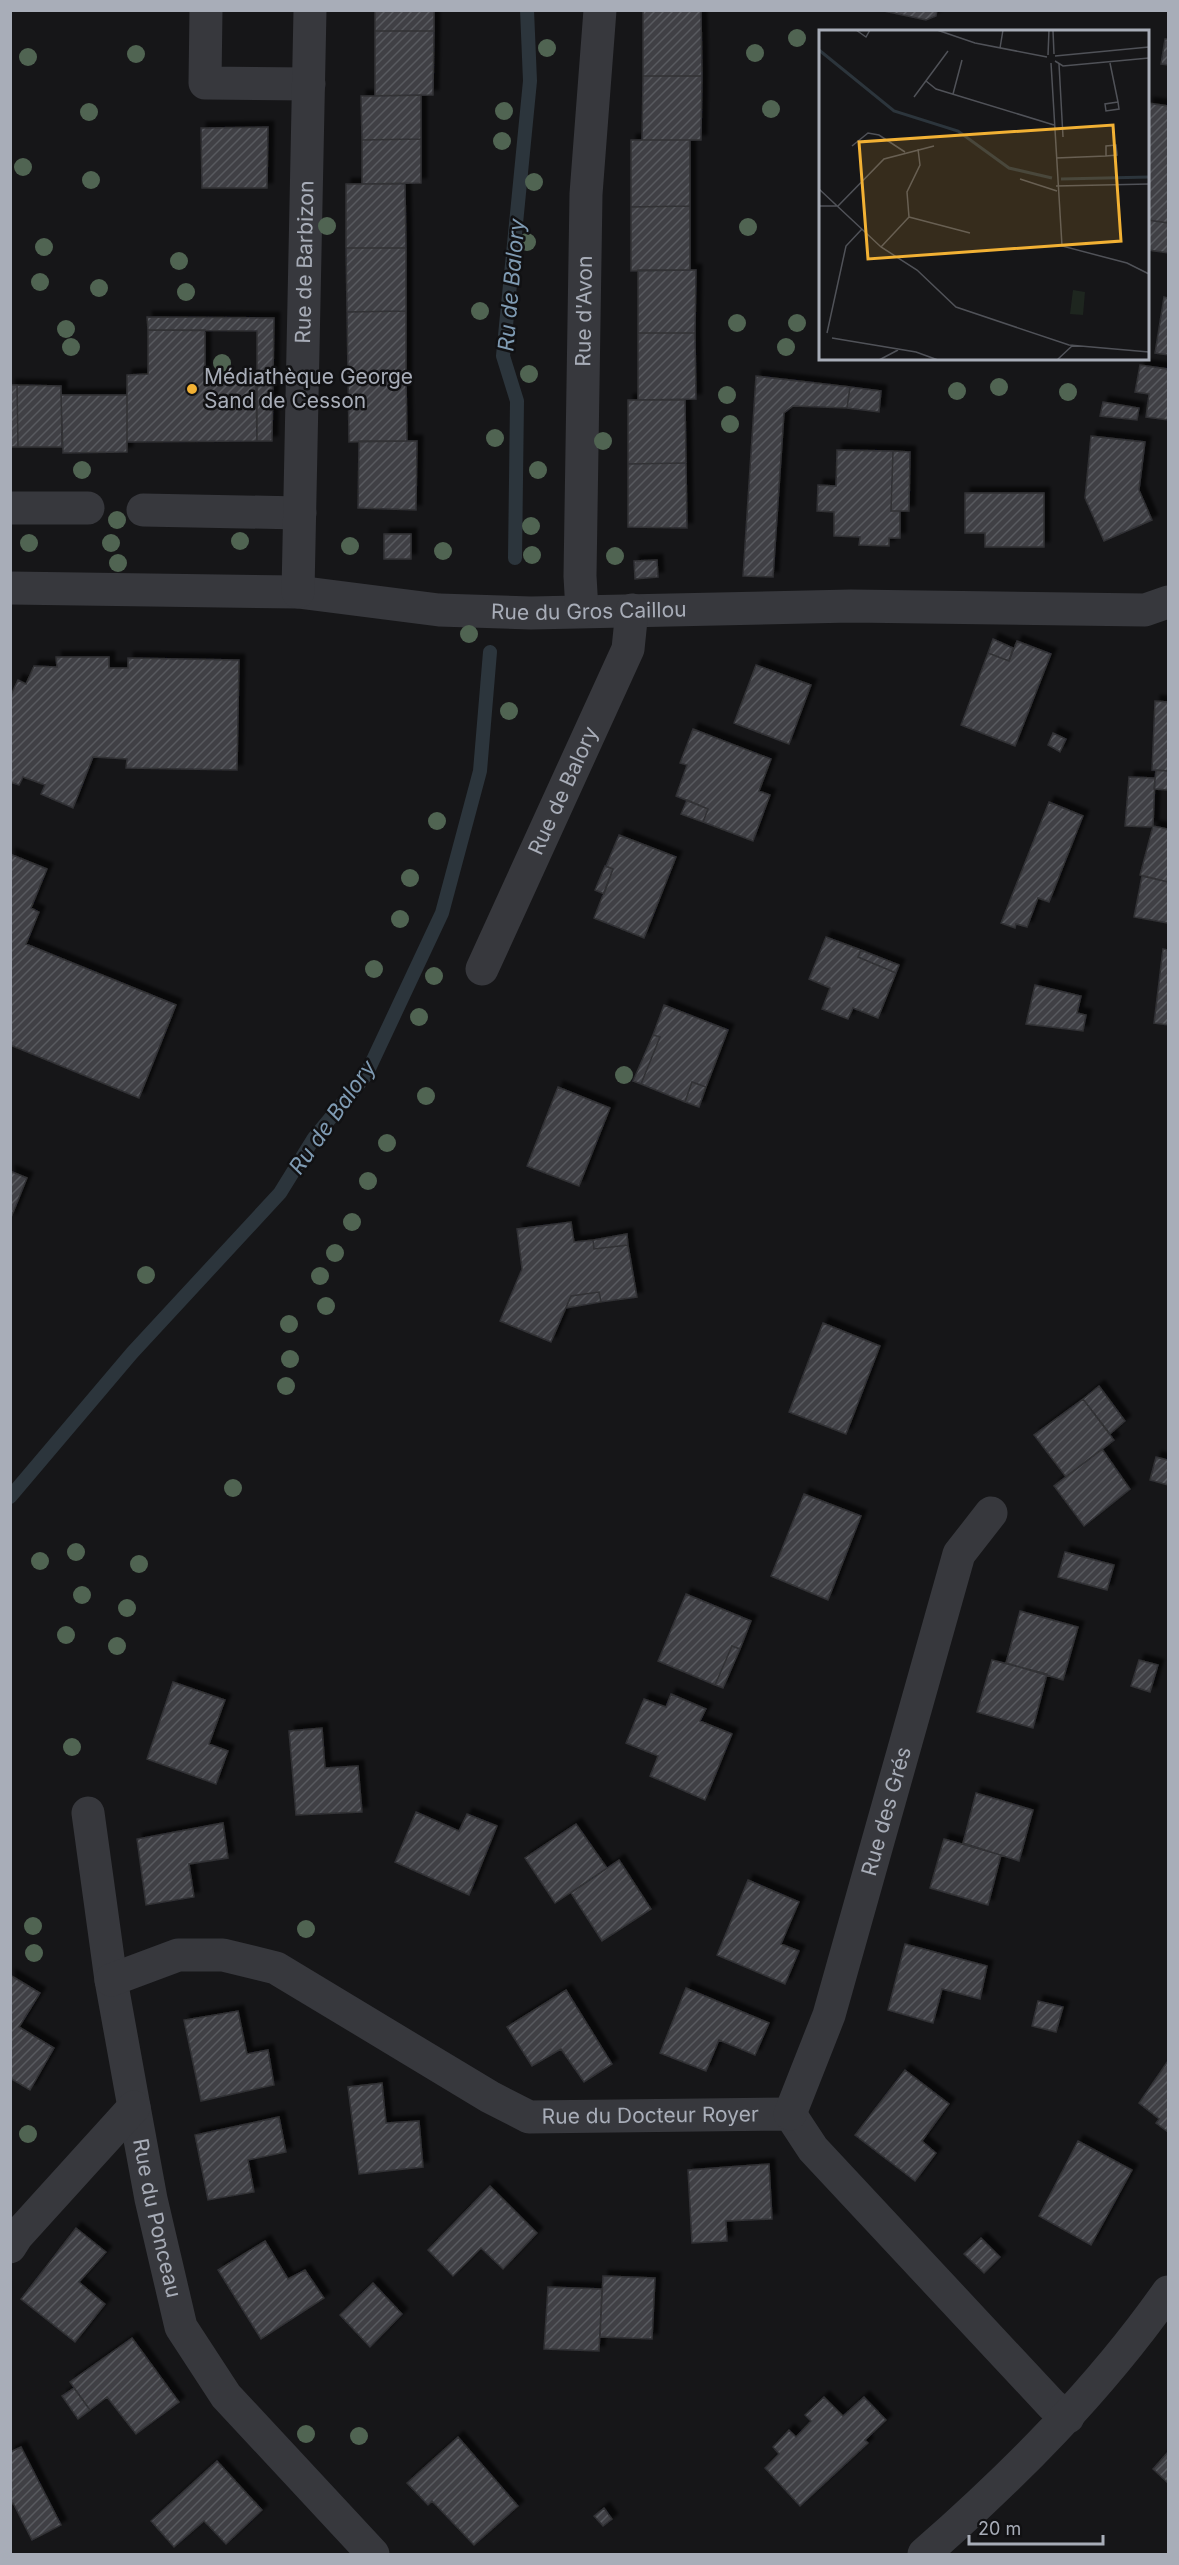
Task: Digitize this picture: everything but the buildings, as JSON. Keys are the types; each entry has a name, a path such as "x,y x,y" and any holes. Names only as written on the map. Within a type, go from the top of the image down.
{"street":[{"path":"206,10 205,83 309,84"},
{"name":"Rue de Barbizon","path":"298,592 310,10"},
{"name":"Rue d'Avon","path":"582,611 580,541 586,194 600,10"},
{"path":"10,508 88,508"},
{"path":"143,510 300,513"},
{"name":"Rue du Gros Caillou","path":"10,588 298,592 439,610 531,613 863,606 1145,610 1168,602"},
{"name":"Rue de Balory","path":"482,969 628,649 632,610"},
{"name":"Rue des Grés","path":"790,2114 829,2014 959,1554 991,1513"},
{"name":"Rue du Ponceau","path":"88,1813 111,1980 134,2107 151,2199 181,2326 226,2396 373,2554"},
{"name":"Rue du Docteur Royer","path":"111,1980 178,1955 223,1955 276,1968 490,2097 529,2116 790,2114 813,2149 1052,2405 1068,2417"},
{"path":"10,2247 17,2236 134,2107"},
{"path":"924,2554 965,2519 1068,2417 1133,2342 1168,2292"}],"waterway":[{"name":"Ru de Balory","path":"515,558 517,401 503,356 530,81 527,10"},
{"name":"Ru de Balory","path":"10,1497 132,1353 280,1193 314,1138 366,1075 442,913 480,771 490,652"}],"place":[{"name":"Médiathèque George Sand de Cesson","path":"192,389"}]}
